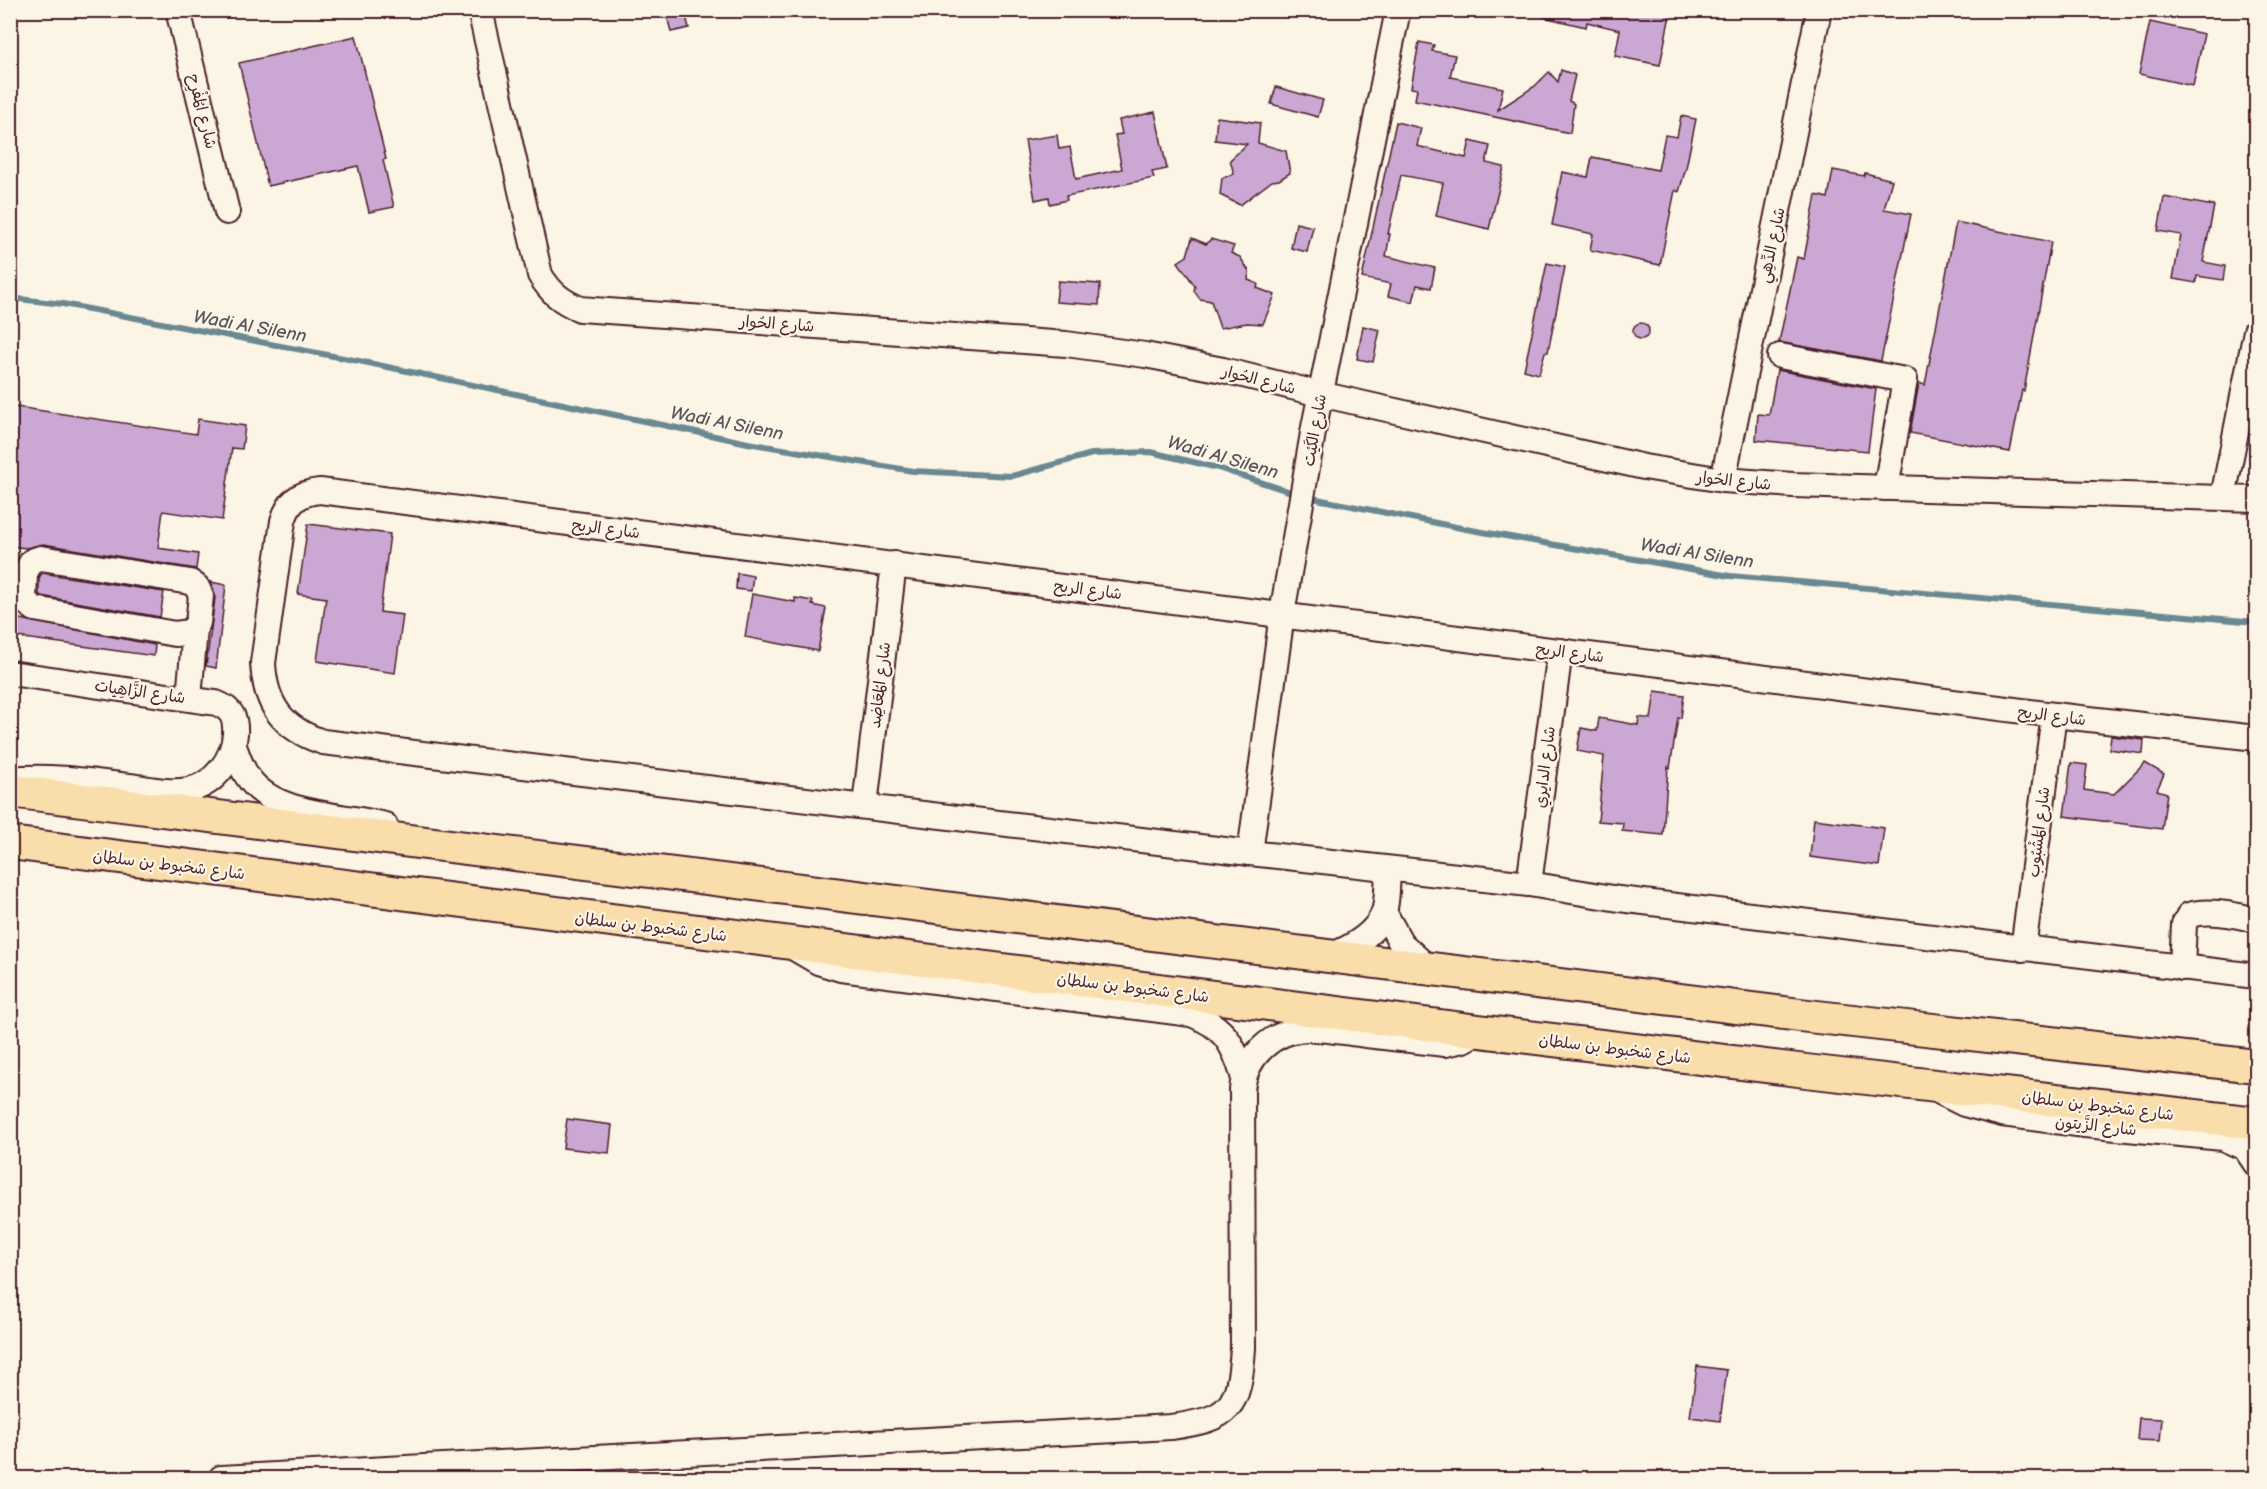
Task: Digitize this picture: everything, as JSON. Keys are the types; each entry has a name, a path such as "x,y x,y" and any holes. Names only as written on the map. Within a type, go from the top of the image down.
{"main road":[{"path":"10,791 1808,1016 2256,1066"},
{"name":"شارع شخبوط بن سلطان","path":"10,843 1479,1031 2256,1123"}],"street":[{"name":"شارع المُفْرِح","path":"178,10 227,212"},
{"name":"شارع الحُوار","path":"480,10 540,275 549,291 563,302 580,309 1065,344 1145,355 1212,368 1644,467 1723,480 1886,488 2256,499"},
{"name":"شارع الكَيْت","path":"1250,853 1282,614 1314,427 1398,10"},
{"name":"شارع الدِّهِي","path":"1723,480 1820,10"},
{"path":"2223,497 2256,331"},
{"path":"1780,356 1905,380 1886,488"},
{"name":"شارع الريح","path":"2256,738 2054,715 320,491 307,492 295,498 287,508 283,521 263,663 266,690 279,713 298,731 323,741 1250,853 1529,884 1619,898 2256,976"},
{"path":"42,611 28,606 23,595 26,568 32,561 41,558 190,582 197,587 201,596 198,623 195,629 189,698"},
{"name":"شارع المُعَاضِد","path":"865,805 894,564"},
{"path":"10,607 175,634 183,634 195,629"},
{"name":"شارع الدايري","path":"1529,884 1560,651"},
{"name":"شارع الزَّاهِيات","path":"10,673 189,698 227,707 234,716 234,746 240,764 262,793 278,803 299,809 372,822 449,846"},
{"name":"شارع المَشْبُوب","path":"2023,949 2054,715"},
{"path":"10,779 54,777 169,791 190,790 205,783 218,773 228,760 234,746"},
{"path":"1330,956 1362,940 1374,927 1384,912 1388,869"},
{"path":"1384,912 1401,943 1428,968"},
{"path":"2182,968 2184,924 2189,915 2198,912 2256,920"},
{"path":"788,944 818,962 841,969 1191,1014 1205,1020 1229,1040 1237,1054 1244,1075"},
{"path":"221,1479 1171,1427 1203,1423 1229,1409 1240,1381 1243,1348 1242,1090 1244,1075 1257,1052 1267,1043 1292,1031 1319,1030 1445,1044 1463,1040 1479,1031"},
{"name":"شارع الزَّيتون","path":"1930,1085 1964,1104 2002,1114 2085,1125 2223,1138 2245,1148 2256,1164"}],"building":[{"path":"1544,10 1671,10 1660,65 1615,56 1620,30 1587,22 1586,27 1543,17"},
{"path":"685,12 689,28 671,32 667,16"},
{"path":"2150,22 2204,34 2193,86 2139,74"},
{"path":"356,36 386,159 383,160 394,207 369,212 358,166 268,186 239,63"},
{"path":"1419,42 1434,45 1432,51 1455,55 1450,77 1503,88 1498,110 1535,86 1549,72 1558,82 1561,70 1575,75 1569,101 1574,104 1570,133 1415,100 1417,89 1411,88"},
{"path":"1276,87 1323,100 1318,117 1271,104"},
{"path":"1155,112 1167,169 1152,172 1154,178 1066,196 1067,200 1050,204 1049,197 1035,200 1025,140 1057,135 1059,149 1070,147 1076,179 1122,169 1115,135 1122,134 1119,120"},
{"path":"1681,116 1696,119 1679,192 1675,190 1660,265 1590,250 1593,234 1552,225 1562,172 1588,177 1592,157 1658,170 1665,135 1677,137"},
{"path":"1217,117 1260,123 1258,143 1286,151 1290,173 1279,180 1272,181 1240,205 1220,195 1222,178 1234,174 1230,160 1247,144 1215,140"},
{"path":"1396,122 1421,128 1417,146 1466,158 1470,141 1490,146 1486,163 1504,167 1489,229 1436,216 1443,183 1401,175 1388,234 1390,234 1386,256 1435,268 1431,288 1417,285 1413,302 1388,296 1391,284 1362,278"},
{"path":"1833,170 1864,176 1865,173 1892,180 1884,209 1911,214 1881,361 1779,342 1797,257 1804,259 1816,195 1828,198"},
{"path":"2164,197 2214,206 2203,262 2225,266 2223,280 2197,276 2196,283 2173,279 2181,235 2158,231"},
{"path":"1956,222 2051,242 2024,391 2022,390 2010,452 1910,433 1919,383 1925,385"},
{"path":"1296,223 1313,227 1307,252 1291,248"},
{"path":"1192,238 1206,244 1211,239 1234,246 1231,253 1240,257 1249,271 1248,280 1258,284 1257,288 1275,295 1263,324 1247,323 1220,328 1211,301 1200,299 1194,291 1195,286 1178,262 1187,256"},
{"path":"1547,263 1565,267 1548,352 1545,352 1539,374 1524,370"},
{"path":"1058,281 1100,284 1099,305 1056,302"},
{"path":"1641,323 1647,325 1649,331 1647,337 1641,339 1635,337 1633,331 1635,325"},
{"path":"1363,326 1380,330 1373,362 1357,359"},
{"path":"1777,370 1876,389 1868,451 1756,440 1758,414 1769,415"},
{"path":"10,406 196,434 198,419 245,426 242,449 232,448 222,520 163,511 158,548 198,554 196,569 43,544 26,548 10,546"},
{"path":"308,524 390,534 380,612 403,615 395,673 317,661 326,598 298,594"},
{"path":"42,573 164,592 160,617 41,596 39,578"},
{"path":"737,573 753,576 751,591 736,589"},
{"path":"211,582 226,585 216,668 206,666 215,598"},
{"path":"752,594 795,602 795,598 813,601 812,605 826,608 818,651 745,637"},
{"path":"10,617 155,645 154,656 10,636"},
{"path":"1655,691 1684,695 1670,768 1668,767 1663,835 1622,831 1623,823 1598,821 1604,756 1577,751 1581,728 1597,731 1599,718 1638,725 1639,717 1651,719"},
{"path":"2111,736 2144,740 2143,754 2109,749"},
{"path":"2071,763 2087,765 2084,790 2114,794 2145,763 2164,774 2157,790 2167,793 2162,829 2064,816"},
{"path":"1814,819 1884,828 1879,866 1810,857"},
{"path":"567,1119 612,1125 609,1153 563,1148"},
{"path":"1697,1366 1727,1370 1720,1421 1690,1417"},
{"path":"2139,1418 2162,1419 2160,1441 2137,1440"}],"waterway":[{"name":"Wadi Al Silenn","path":"10,298 63,304 359,361 748,443 913,471 1012,476 1092,454 1151,452 1218,468 1297,494"},
{"name":"Wadi Al Silenn","path":"1307,497 1466,529 1730,576 2256,622"}]}
